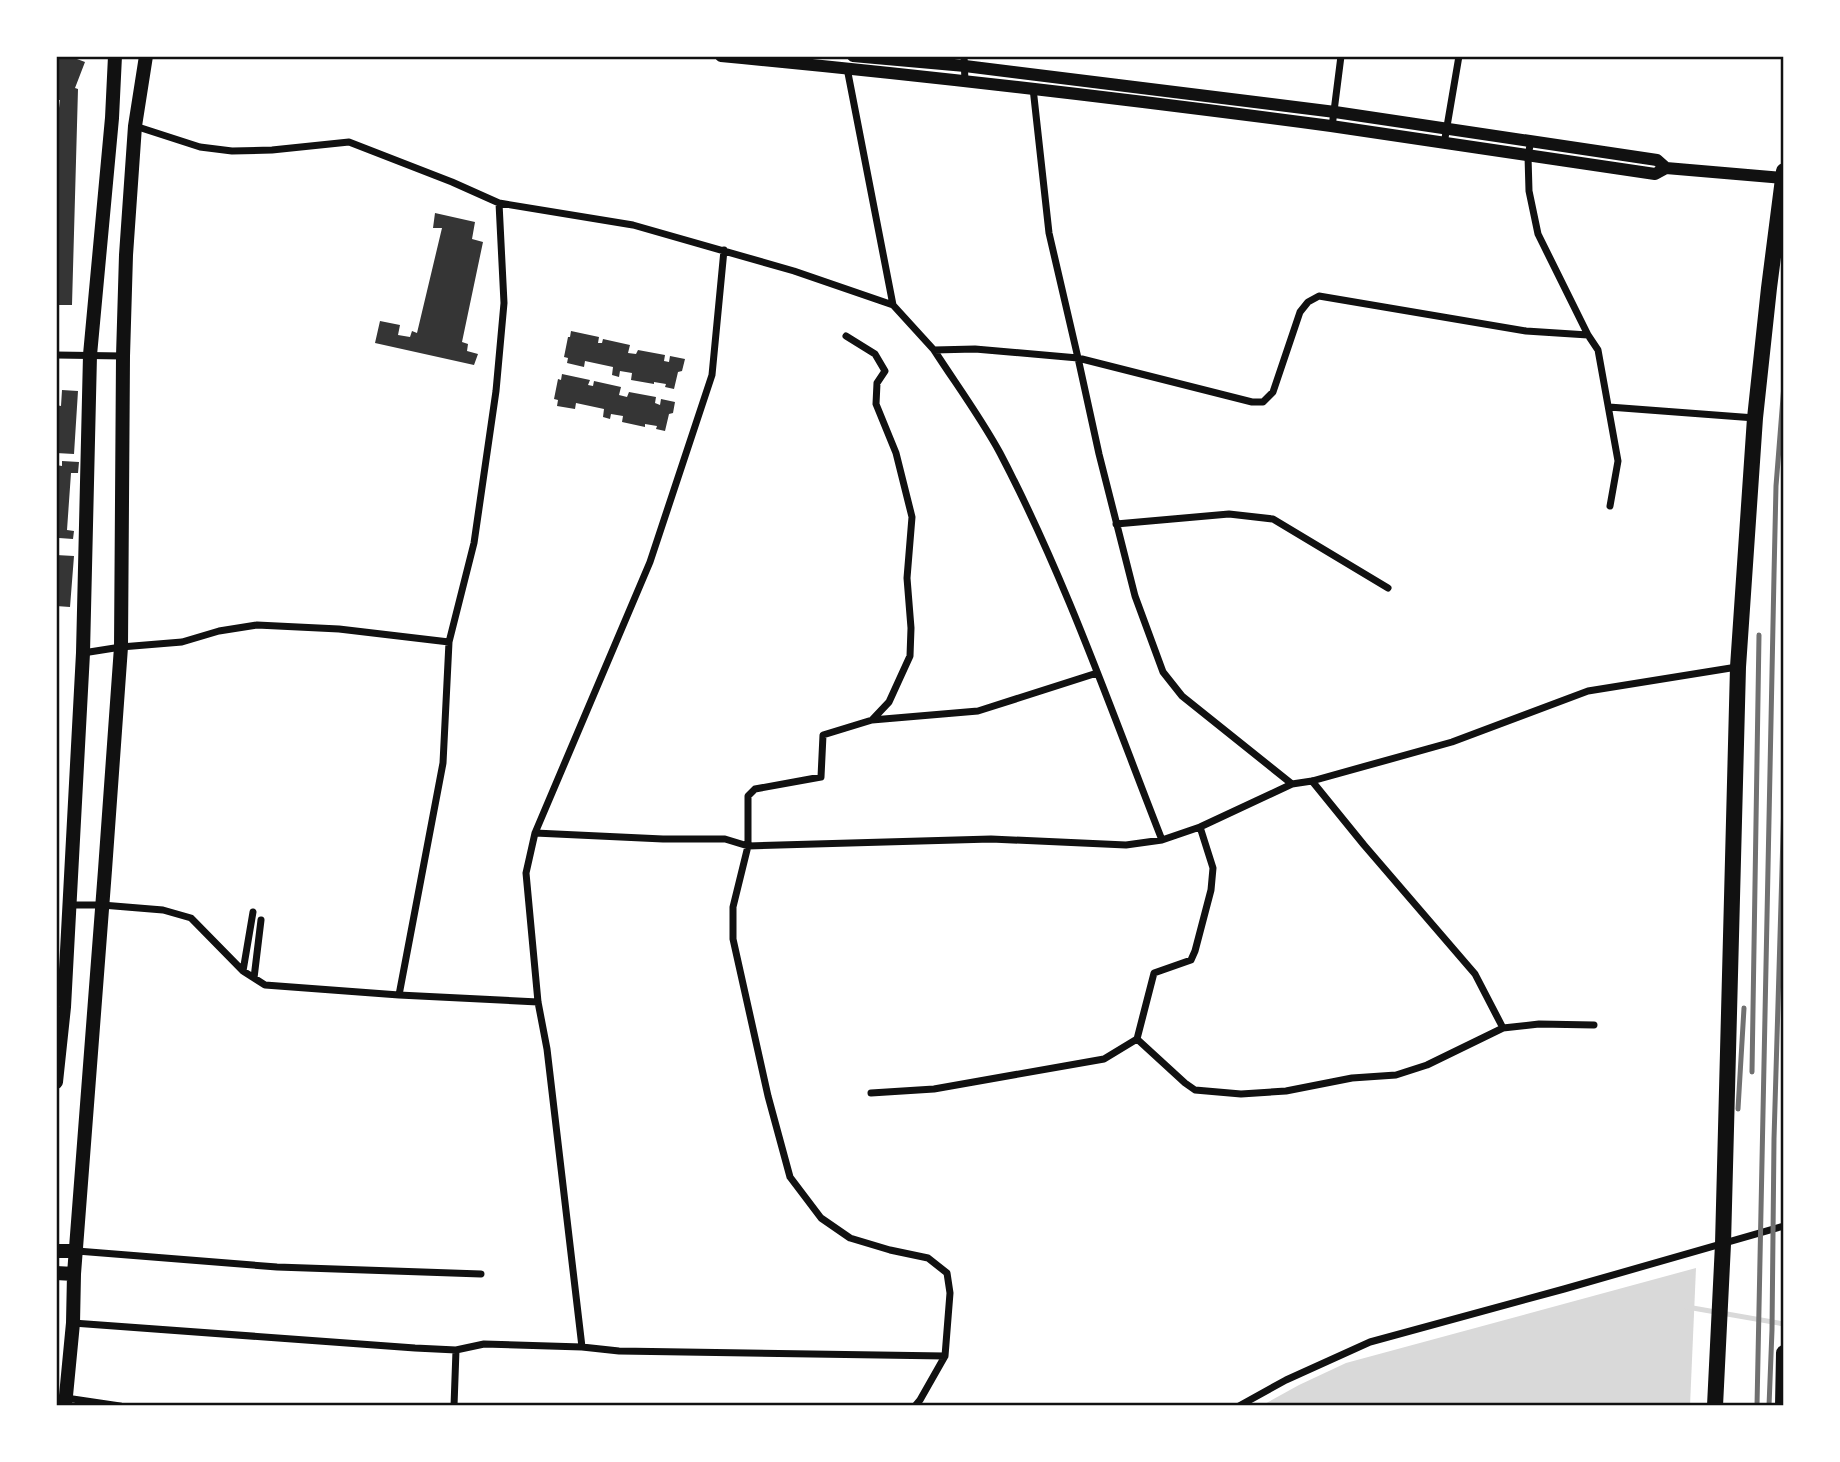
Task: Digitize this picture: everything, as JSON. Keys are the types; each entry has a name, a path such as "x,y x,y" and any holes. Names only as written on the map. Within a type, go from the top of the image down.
{"main road":[{"path":"56,1082 64,1007 83,653 90,355 112,118 115,56"},
{"path":"66,1402 121,647 126,255 135,126 146,56"},
{"path":"1715,1406 1738,667 1755,418 1784,176"},
{"path":"56,1251 76,1251"},
{"path":"56,1273 74,1274"},
{"path":"1783,1406 1784,1353"}],"street":[{"path":"721,56 850,62 965,61 1033,74 1531,140 1657,160 1666,168"},
{"path":"1332,127 1341,56"},
{"path":"1444,144 1459,56"},
{"path":"892,60 893,74"},
{"path":"965,61 965,82"},
{"path":"850,62 893,74 1332,127 1655,174 1666,168 1784,176"},
{"path":"850,62 893,305"},
{"path":"1033,74 1049,233 1135,597 1163,672 1182,696 1292,784"},
{"path":"1148,104 1150,89"},
{"path":"1240,115 1242,102"},
{"path":"135,126 200,147 232,151 349,142 452,181 499,203 633,225 794,271 893,305 934,350 1005,463 1042,536 1161,840"},
{"path":"1531,140 1528,156 1529,191 1538,233 1598,350 1618,461 1610,506"},
{"path":"399,995 443,763 449,642 474,543 496,391 504,303 499,203"},
{"path":"582,1347 547,1049 538,1002 526,873 535,833 650,562 712,375 724,250"},
{"path":"934,350 975,349 1078,358 1252,402 1263,402 1273,392 1300,312 1308,302 1319,296 1526,331 1588,335"},
{"path":"846,336 874,354 885,371 877,383 876,404 896,453 912,517 907,578 910,656 889,702 872,720"},
{"path":"56,355 123,356"},
{"path":"1609,407 1755,418"},
{"path":"1116,524 1229,514 1273,519 1388,589"},
{"path":"83,653 182,642 219,631 257,625 339,629 449,642"},
{"path":"535,833 725,839 748,846 991,839 1126,845 1161,840 1200,827 1292,784 1312,781 1452,742 1588,691 1738,667"},
{"path":"915,1406 944,1356 950,1293 947,1273 928,1258 850,1238 821,1218 790,1177 768,1096 733,939 733,906 748,846 748,796 755,789 821,777 823,735 872,720 978,711 1097,673"},
{"path":"1312,781 1475,974 1503,1028"},
{"path":"872,1093 934,1089 1104,1059 1137,1039 1154,972 1191,960 1195,951 1211,890 1213,868 1200,827"},
{"path":"70,905 163,910 191,918 243,971 265,985 538,1002"},
{"path":"243,971 253,912"},
{"path":"254,978 261,920"},
{"path":"1137,1039 1195,1090 1241,1094 1286,1091 1352,1078 1396,1075 1427,1065 1503,1028 1539,1024 1594,1025"},
{"path":"1239,1406 1286,1380 1370,1342 1722,1248 1784,1226"},
{"path":"76,1251 277,1267 481,1274"},
{"path":"73,1323 456,1350 484,1344 619,1351 944,1356"},
{"path":"454,1406 456,1350"},
{"path":"66,1402 120,1406"}],"shaded area":[{"path":"1696,1268 1690,1406 1261,1406 1346,1363"}],"building":[{"path":"56,56 69,56 85,62 75,88 78,89 72,305 56,305 56,108 59,108 60,100 56,100"},
{"path":"435,213 475,222 472,239 483,242 462,342 468,344 467,351 478,354 474,365 375,343 380,321 400,325 398,335 410,337 412,331 417,333 442,228 433,228"},
{"path":"571,331 599,337 598,343 602,343 603,339 630,345 628,353 636,354 638,350 665,355 664,361 669,362 670,356 685,359 674,389 665,387 666,384 631,380 632,373 620,371 619,377 612,375 613,367 585,361 584,367 567,363 568,358 564,357"},
{"path":"562,374 590,380 588,385 593,386 594,381 621,387 619,395 627,397 629,392 656,397 655,403 660,405 661,399 675,402 665,431 656,429 657,426 645,424 645,427 622,422 623,416 611,414 610,419 603,417 604,409 576,403 575,409 557,406 558,400 554,399 558,379 561,380"},
{"path":"62,390 78,391 74,454 56,453 56,405 61,406"},
{"path":"62,461 79,462 78,473 71,473 67,530 74,531 73,539 59,538 59,534 56,534 56,465 62,466"},
{"path":"56,555 74,556 70,607 56,606"}],"waterway":[{"path":"1687,1307 1784,1324"}],"railway":[{"path":"1757,1406 1776,486 1784,385"},
{"path":"1752,1072 1759,635"},
{"path":"1769,1406 1784,801"},
{"path":"1738,1109 1744,1008"}]}
